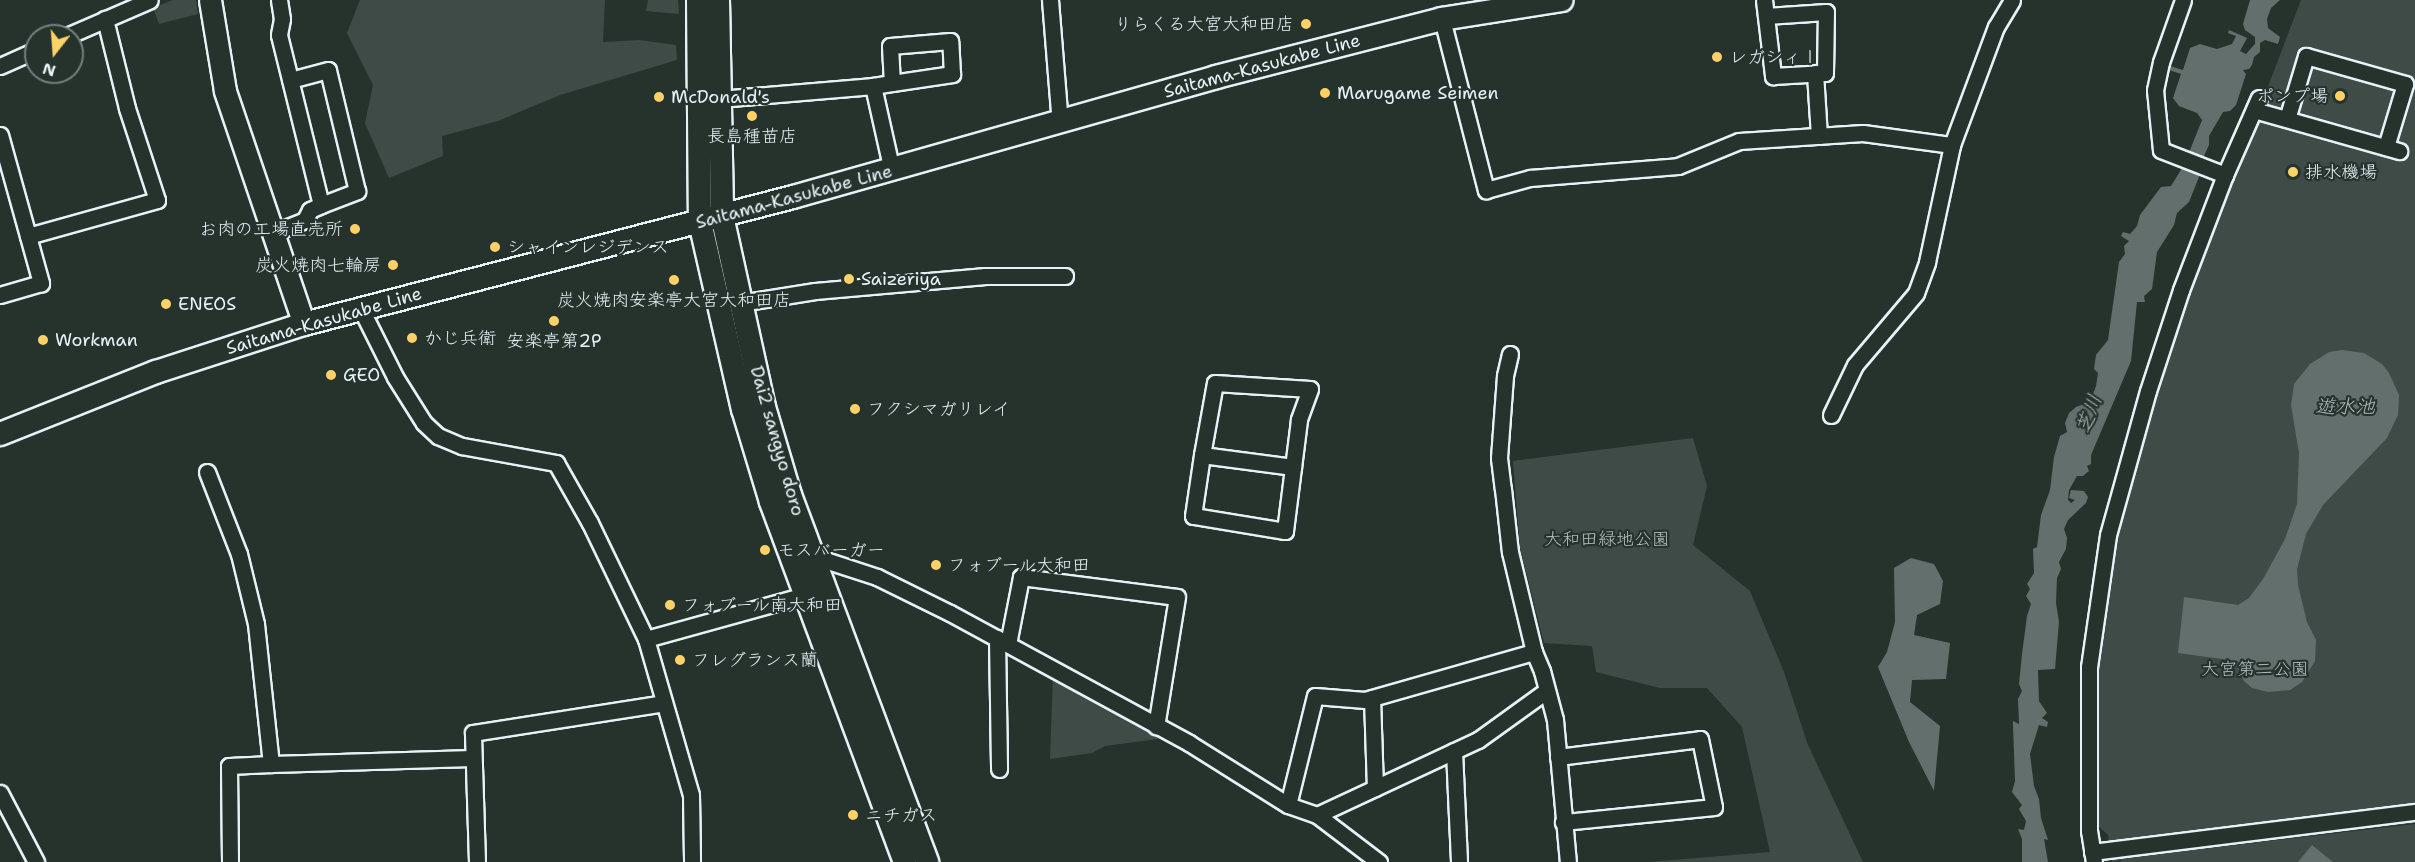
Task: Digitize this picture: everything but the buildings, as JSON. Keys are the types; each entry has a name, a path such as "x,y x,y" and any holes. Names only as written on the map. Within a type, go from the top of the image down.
{"main road":[{"name":"Dai2 sangyo doro","path":"698,0 711,219 746,420 805,595 904,862"},
{"name":"Dai2 sangyo doro","path":"718,0 719,99 711,219 740,303 775,447 818,570 927,862"},
{"name":"Saitama-Kasukabe Line","path":"0,434 156,372 304,324 892,171 1451,12 1562,0"}],"street":[{"path":"84,28 148,0"},
{"path":"210,0 225,92 304,324"},
{"path":"279,0 282,19 279,35 321,204"},
{"path":"1050,0 1060,123"},
{"path":"1764,0 1773,76 1826,73 1826,12 1766,16"},
{"path":"1831,415 1856,365 1917,293 1927,262 1952,145 1996,27 2012,0"},
{"path":"2184,0 2161,62 2155,90 2161,150 2225,175"},
{"path":"1451,12 1486,190 1530,178 1678,166 1739,141 1863,133 1952,145"},
{"path":"28,236 158,200 128,108 105,19"},
{"path":"719,99 873,86 952,74 950,41 890,46 892,83"},
{"path":"0,66 24,55"},
{"path":"2287,119 2306,56 2405,84 2392,149 2287,119 2256,104 2225,175 2181,290 2148,391 2108,536 2090,667 2089,831 2093,857 2415,812"},
{"path":"273,233 305,220 310,210 321,204 357,191 328,70 290,80"},
{"path":"1815,73 1819,136"},
{"path":"873,86 892,171"},
{"path":"0,135 41,283 0,295"},
{"path":"740,303 815,291 985,276 1065,276"},
{"path":"361,309 406,396 424,423 438,436 462,446 556,463 595,533 646,639 691,795 692,862"},
{"path":"1510,354 1505,376 1499,458 1510,552 1534,652 1555,720 1568,862"},
{"path":"1215,384 1310,389 1299,420 1285,531 1193,516 1202,455 1215,384"},
{"path":"1202,455 1293,467"},
{"path":"207,472 239,554 256,624 271,764"},
{"path":"646,639 805,595 818,570 828,561 877,577 1003,641 1156,726 1288,805 1317,815 1379,862"},
{"path":"999,769 1003,641 1021,577 1177,597 1156,726"},
{"path":"1288,805 1315,696 1365,700 1534,652"},
{"path":"1317,815 1478,740 1546,691"},
{"path":"1372,698 1375,788"},
{"path":"477,862 472,733 664,704"},
{"path":"1558,757 1700,739 1714,807 1563,822"},
{"path":"1454,751 1459,862"},
{"path":"230,862 229,766 472,758"},
{"path":"0,793 36,862"}],"green space":[{"path":"173,0 196,0 198,14 159,24 153,8"},
{"path":"360,0 605,0 603,42 639,40 676,45 677,60 560,95 498,121 442,136 443,156 389,178 365,123 373,85 347,33"},
{"path":"648,0 678,0 679,14 646,11"},
{"name":"大宮第二公園","path":"2301,0 2415,0 2415,823 2124,858 2415,824 2415,862 2120,862 2122,860 2112,862 2108,835 2094,822 2093,656 2123,493 2203,232 2232,181"},
{"name":"大和田緑地公園","path":"1693,438 1707,486 1693,545 1750,591 1784,672 1808,745 1863,862 1648,862 1770,852 1742,727 1707,688 1660,688 1596,672 1592,646 1544,643 1520,548 1513,461"},
{"path":"1053,676 1160,733 1158,739 1105,746 1092,753 1050,759"}],"water":[{"name":"芝川","path":"2250,0 2280,0 2271,8 2267,19 2268,28 2280,37 2278,44 2265,40 2260,43 2260,52 2254,57 2252,65 2249,69 2243,70 2246,74 2236,105 2230,111 2223,112 2209,136 2209,145 2204,156 2199,157 2203,164 2189,202 2177,213 2174,225 2157,252 2152,289 2144,296 2145,302 2137,302 2131,361 2091,455 2091,464 2087,466 2089,471 2083,476 2077,476 2069,490 2068,500 2071,503 2075,500 2069,498 2071,490 2084,491 2088,497 2086,503 2068,520 2064,529 2067,538 2066,549 2059,562 2061,569 2057,578 2056,603 2059,622 2055,669 2038,670 2039,701 2047,713 2042,718 2048,722 2047,727 2039,725 2030,754 2034,786 2048,840 2044,839 2048,862 2022,862 2022,839 2018,829 2024,830 2026,821 2019,809 2022,805 2012,792 2015,781 2013,721 2019,724 2018,699 2022,691 2019,684 2022,654 2027,616 2031,604 2026,596 2030,589 2027,584 2034,573 2033,549 2037,547 2041,515 2050,490 2054,457 2060,436 2067,432 2065,423 2069,413 2076,407 2090,402 2096,386 2098,373 2094,369 2096,355 2108,340 2119,262 2125,254 2124,246 2129,241 2121,236 2123,232 2130,234 2137,226 2140,215 2161,187 2171,186 2184,165 2202,120 2197,113 2179,106 2173,98 2181,74 2169,70 2170,66 2183,70 2190,48 2200,44 2217,49 2232,44 2236,36 2228,33 2229,30 2247,38 2240,51 2246,54 2255,44 2255,37 2245,30 2243,24"},
{"name":"遊水池","path":"2342,350 2364,353 2382,364 2389,373 2399,395 2398,415 2387,438 2323,505 2306,534 2297,569 2298,585 2307,622 2316,640 2315,661 2302,682 2290,690 2268,692 2252,688 2244,681 2235,664 2229,660 2178,653 2184,597 2238,605 2249,598 2263,579 2285,539 2297,504 2299,453 2291,405 2294,384 2310,364 2329,352"},
{"path":"1911,558 1934,564 1943,581 1940,604 1917,615 1914,635 1950,643 1946,679 1912,680 1910,702 1940,726 1934,791 1909,742 1878,667 1887,652 1895,622 1894,568"},
{"path":"2312,845 2333,862 2298,862"}],"place":[{"name":"りらくる大宮大和田店","path":"1306,24"},
{"name":"レガシィⅠ","path":"1717,57"},
{"name":"Marugame Seimen","path":"1325,93"},
{"name":"ポンプ場","path":"2340,96"},
{"name":"McDonald's","path":"659,97"},
{"name":"長島種苗店","path":"752,116"},
{"name":"排水機場","path":"2293,172"},
{"name":"お肉の工場直売所","path":"355,229"},
{"name":"シャインレジデンス","path":"495,247"},
{"name":"炭火焼肉七輪房","path":"393,265"},
{"name":"Saizeriya","path":"849,279"},
{"name":"炭火焼肉安楽亭大宮大和田店","path":"674,280"},
{"name":"ENEOS","path":"166,304"},
{"name":"安楽亭第2P","path":"554,321"},
{"name":"かじ兵衛","path":"412,338"},
{"name":"Workman","path":"43,340"},
{"name":"GEO","path":"331,375"},
{"name":"フクシマガリレイ","path":"855,409"},
{"name":"モスバーガー","path":"765,550"},
{"name":"フォブール大和田","path":"936,565"},
{"name":"フォブール南大和田","path":"670,605"},
{"name":"フレグランス蘭","path":"680,660"},
{"name":"ニチガス","path":"853,815"}]}
